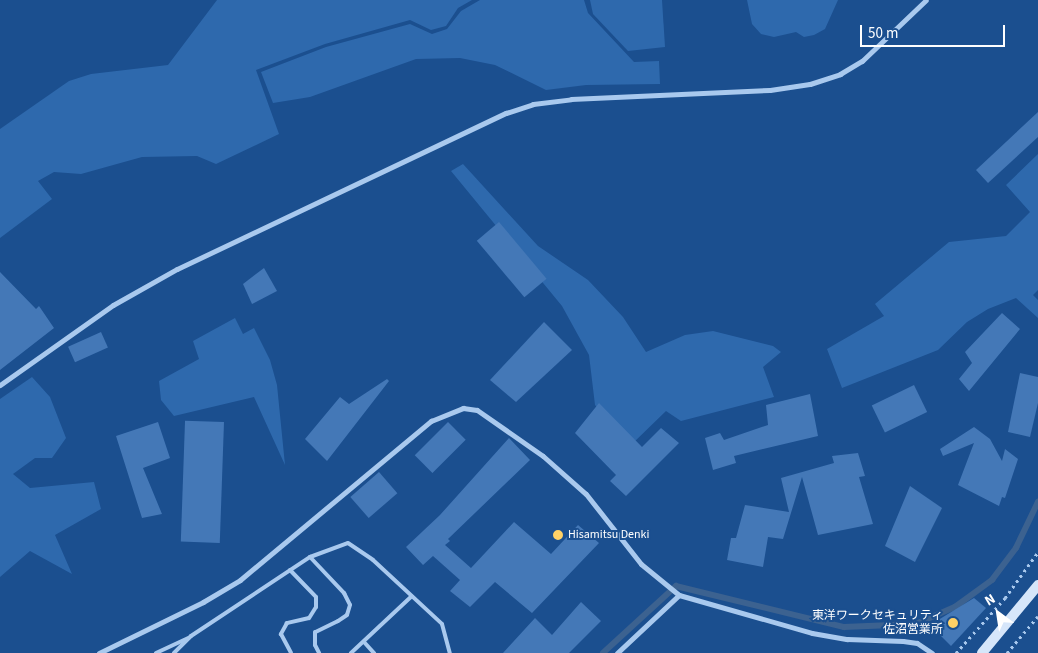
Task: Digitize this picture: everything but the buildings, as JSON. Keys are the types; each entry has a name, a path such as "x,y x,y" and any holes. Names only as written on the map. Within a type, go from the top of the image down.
{"street":[{"path":"0,385 113,305 177,269 506,113 533,104 571,99 770,90 810,84 840,74 862,61 926,0"},
{"path":"98,653 203,602 240,580 431,421 464,408 477,410 502,426 586,494 641,564 661,583 680,595 812,633 847,639 903,640 917,643 932,653"},
{"path":"982,653 1038,585"},
{"path":"618,653 680,595"}],"lane":[{"path":"156,653 191,636 310,557 348,543 373,560 442,624 450,653"},
{"path":"310,557 344,593 350,605 347,615 315,632 315,645 319,653"},
{"path":"290,570 316,597 316,607 309,618 288,623 281,634 290,653"},
{"path":"351,653 412,596"},
{"path":"174,653 191,636"},
{"path":"364,642 374,653"},
{"path":"179,648 182,653"}],"path":[{"path":"956,653 1005,598 1038,552"},
{"path":"1007,653 1038,616"}],"shaded area":[{"path":"217,0 472,0 458,8 446,26 431,30 410,20 325,44 256,70 279,134 216,164 197,156 142,157 81,174 54,172 38,181 52,199 0,238 0,129 69,81 91,74 168,65"},
{"path":"480,0 584,0 588,13 634,62 659,61 660,84 586,85 546,90 495,65 460,58 416,59 310,97 273,103 261,72 326,47 410,24 432,34 447,29 461,11"},
{"path":"590,0 662,0 665,47 628,51 593,14"},
{"path":"747,0 838,0 825,29 814,35 804,37 796,32 774,37 761,34 752,24"},
{"path":"1038,154 1038,290 1033,295 1038,300 1038,318 1016,298 988,309 967,322 938,350 842,388 827,349 884,316 875,304 949,242 1006,236 1030,212 1006,185"},
{"path":"463,164 538,246 588,280 623,317 646,352 685,335 713,331 773,346 781,352 763,367 774,397 681,421 666,411 631,445 595,405 589,355 562,306 451,171"},
{"path":"235,318 243,334 254,328 270,360 277,385 285,465 254,397 174,416 161,400 159,381 199,359 193,341"},
{"path":"32,377 50,397 66,438 52,458 35,458 13,474 30,488 94,482 101,509 55,535 72,574 30,551 0,577 0,399"}],"waterway":[{"path":"603,653 676,586 844,627 916,624 955,607 992,580 1016,548 1038,502"}],"place":[{"name":"Hisamitsu Denki","path":"558,535"},
{"name":"東洋ワークセキュリティ 佐沼営業所","path":"953,623"}]}
